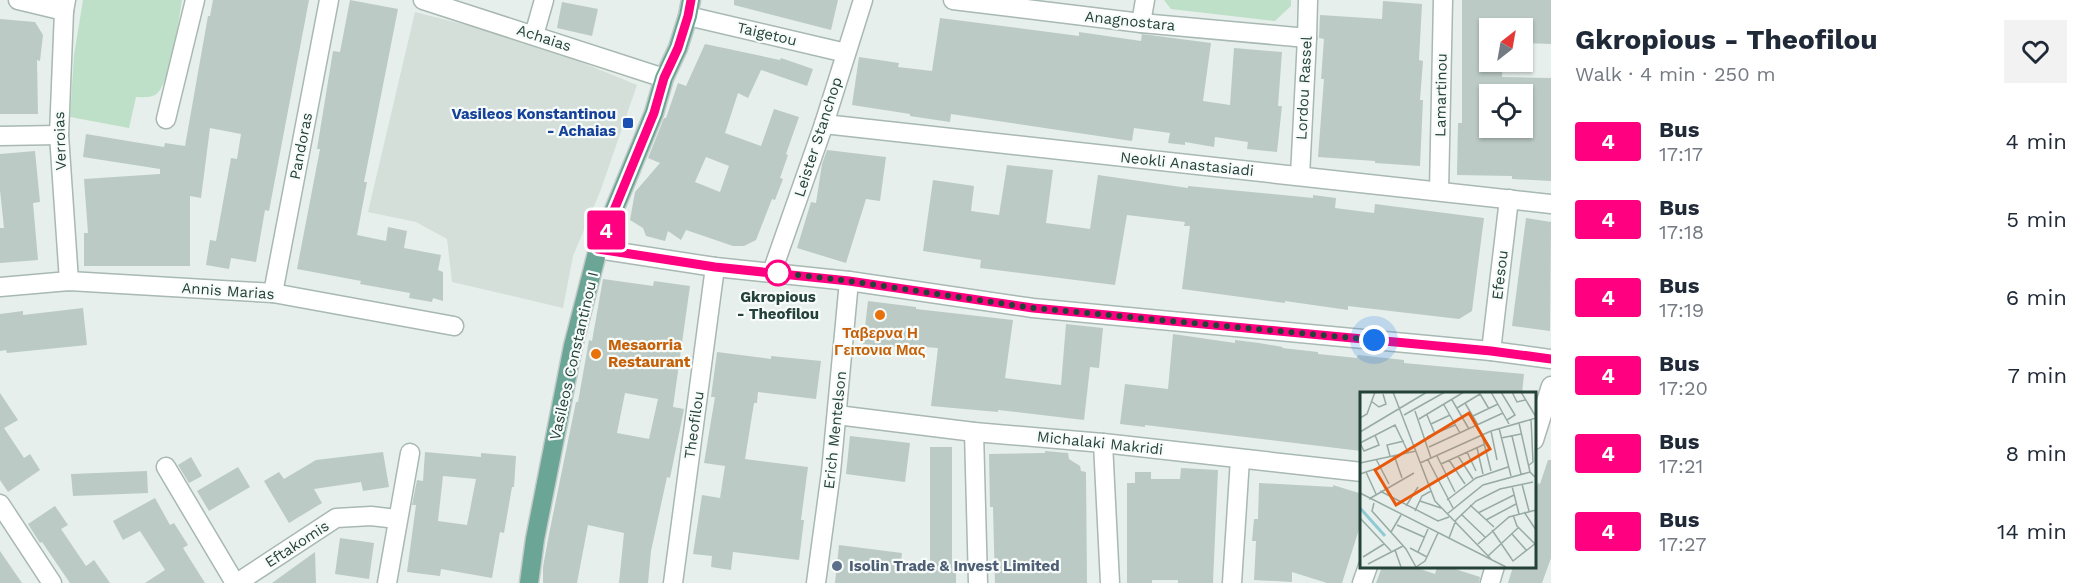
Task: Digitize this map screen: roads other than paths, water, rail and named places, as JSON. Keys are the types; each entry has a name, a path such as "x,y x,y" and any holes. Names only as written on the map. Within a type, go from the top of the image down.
{"main road":[{"name":"Vasileos Constantinou I","path":"529,583 535,539 568,369 598,249 654,113 664,78 678,48 690,8"}],"street":[{"path":"18,0 65,5"},
{"path":"166,118 195,0"},
{"name":"Pandoras","path":"273,293 329,0"},
{"name":"Achaias","path":"423,0 534,34 664,78"},
{"path":"534,34 544,0"},
{"name":"Leister Stanchop","path":"772,272 824,124 863,0"},
{"name":"Anagnostara","path":"953,0 996,3 1142,23 1307,38"},
{"path":"1142,23 1145,0"},
{"name":"Lordou Rassel","path":"1300,176 1308,0"},
{"name":"Lamartinou","path":"1439,190 1443,0"},
{"name":"Verroias","path":"65,5 59,135 69,281"},
{"name":"Taigetou","path":"690,8 846,53"},
{"name":"Neokli Anastasiadi","path":"824,124 1551,204"},
{"path":"0,136 59,135"},
{"name":"Efesou","path":"1491,351 1509,199"},
{"path":"598,249 715,267 849,281 1033,308 1491,351 1551,359"},
{"name":"Theofilou","path":"673,583 715,267"},
{"name":"Annis Marias","path":"0,288 69,281 273,293 454,326"},
{"name":"Erich Mentelson","path":"816,580 837,415 849,281"},
{"path":"1536,434 1551,386"},
{"name":"Michalaki Makridi","path":"837,415 974,432 1103,442 1360,472"},
{"path":"974,432 978,583"},
{"path":"1103,442 1110,583"},
{"path":"387,583 410,453"},
{"path":"1232,583 1240,459"},
{"path":"166,467 236,583"},
{"path":"0,504 52,583"},
{"name":"Eftakomis","path":"236,583 336,518 370,516 397,519"},
{"path":"1362,583 1368,568"},
{"path":"1490,583 1496,568"}],"place":[{"name":"Vasileos Konstantinou - Achaias","path":"628,123"},
{"name":"Gkropious - Theofilou","path":"778,273"},
{"name":"Ταβερνα Η Γειτονια Μας","path":"880,315"},
{"name":"Mesaorria Restaurant","path":"596,354"},
{"name":"Isolin Trade & Invest Limited","path":"837,566"}]}
